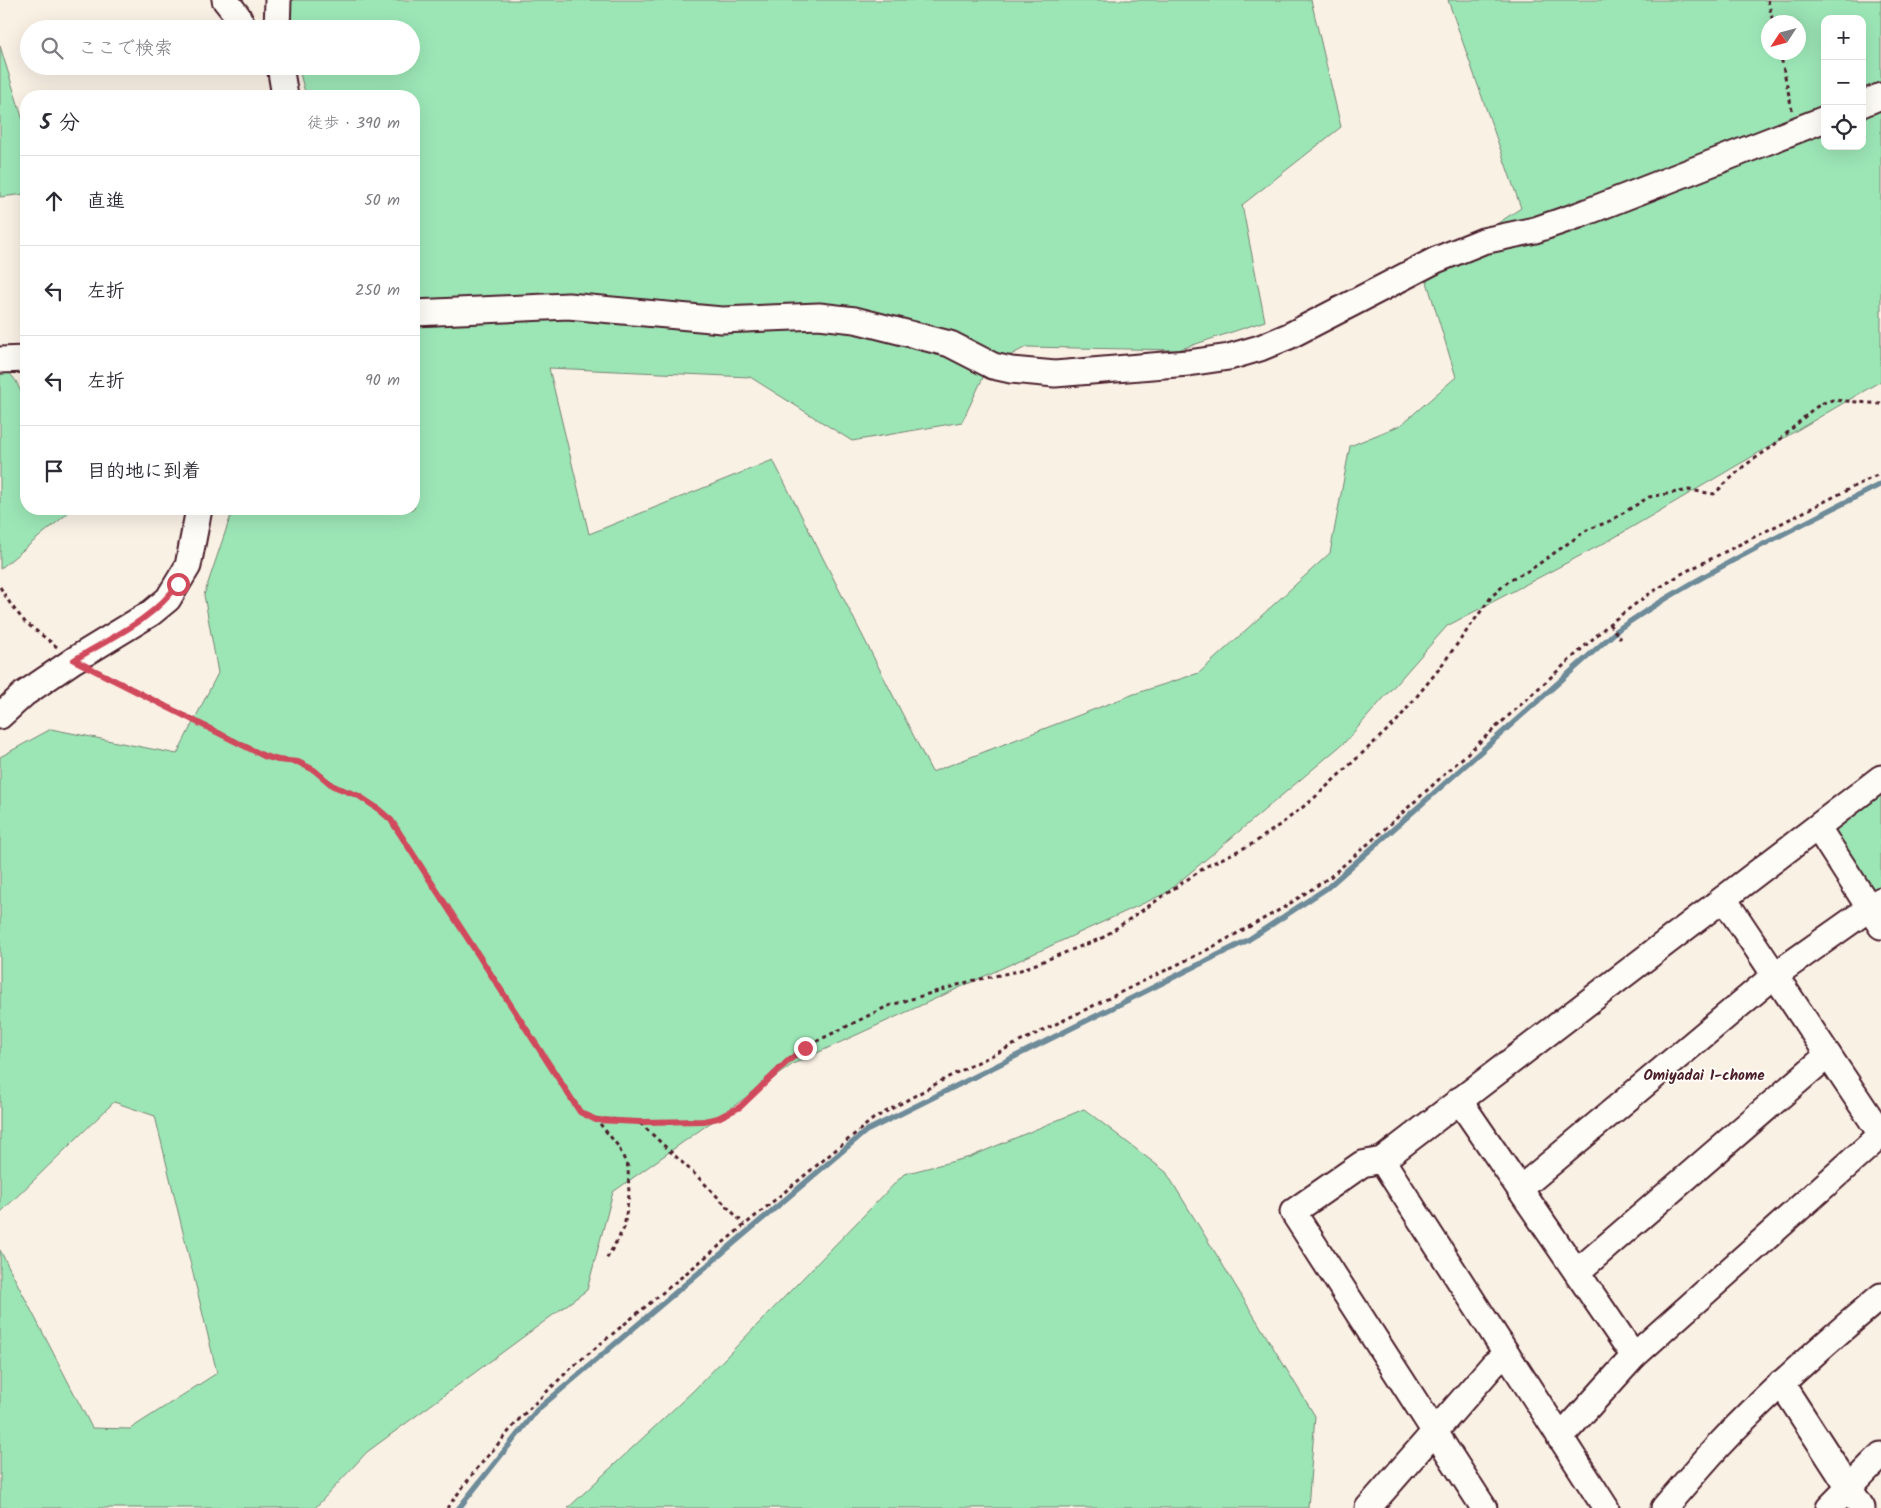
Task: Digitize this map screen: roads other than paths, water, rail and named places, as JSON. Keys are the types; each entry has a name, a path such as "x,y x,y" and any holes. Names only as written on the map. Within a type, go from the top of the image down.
{"street":[{"path":"225,0 240,20"},
{"path":"277,20 278,0"},
{"path":"282,75 284,90"},
{"path":"1866,102 1881,96"},
{"path":"420,313 568,306 722,320 818,316 855,320 950,344 993,366 1011,370 1056,374 1188,363 1229,357 1260,348 1289,336 1436,260 1475,244 1535,230 1580,215 1821,120"},
{"path":"0,360 20,359"},
{"path":"0,716 24,694 74,660 151,613 168,599 188,566 198,515"},
{"path":"1484,1508 1293,1212 1362,1164 1382,1160 1881,778"},
{"path":"1520,1189 1775,975 1877,912 1818,828"},
{"path":"1560,1438 1634,1356 1881,1134 1724,899"},
{"path":"1577,1272 1828,1055"},
{"path":"1459,1100 1634,1356"},
{"path":"1382,1160 1606,1508"},
{"path":"1664,1508 1720,1445 1781,1383 1833,1335 1881,1296"},
{"path":"1368,1508 1493,1365 1507,1354"},
{"path":"1781,1383 1862,1508"},
{"path":"1829,1508 1881,1454"}],"waterway":[{"path":"459,1508 537,1410 866,1131 1248,940 1327,888 1620,628 1683,588 1881,484"}],"district":[{"name":"Omiyadai 1-chome","path":"1704,1075"}]}
